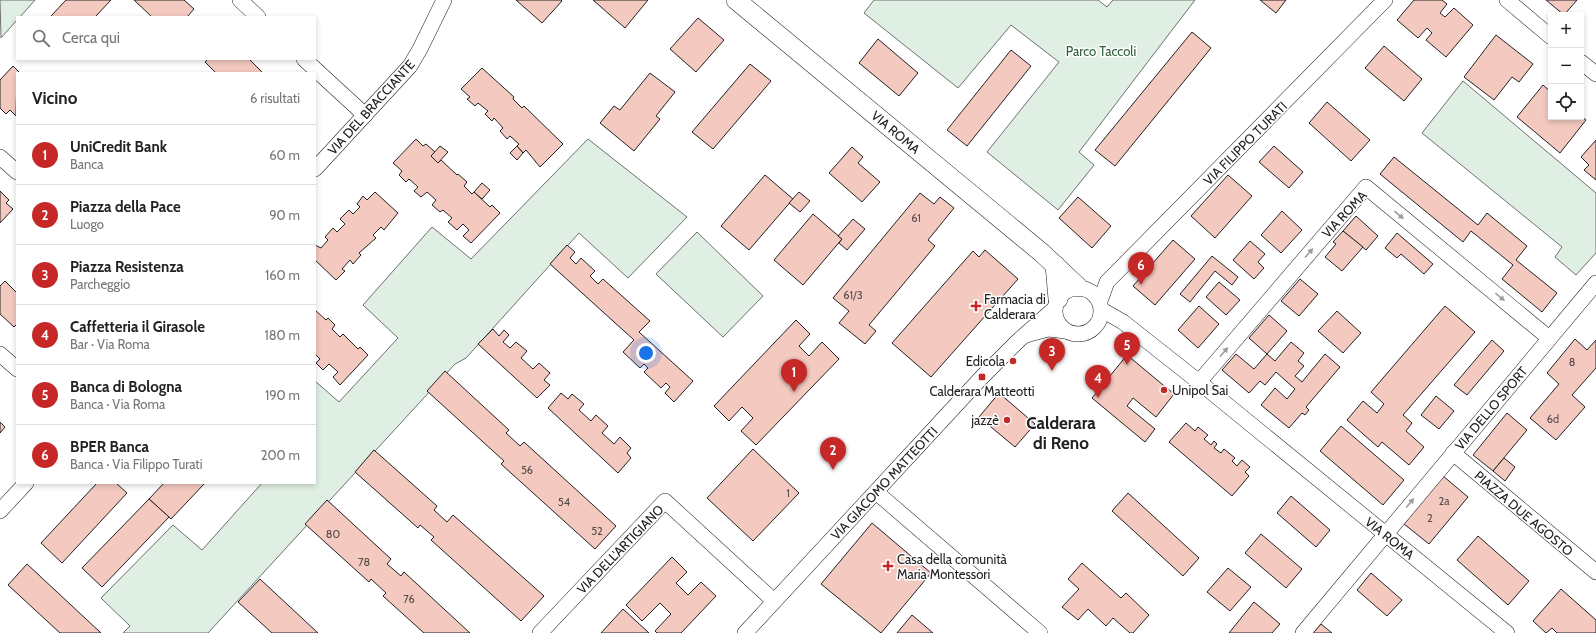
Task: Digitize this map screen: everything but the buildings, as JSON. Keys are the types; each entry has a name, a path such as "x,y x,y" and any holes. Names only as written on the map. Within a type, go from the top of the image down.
{"street":[{"path":"240,0 257,16"},
{"name":"VIA DEL BRACCIANTE","path":"316,168 410,66 444,0"},
{"name":"VIA ROMA","path":"736,0 1083,288"},
{"name":"VIA FILIPPO TURATI","path":"1101,305 1105,285 1385,0"},
{"path":"1507,0 1548,34"},
{"path":"305,60 365,115"},
{"path":"1584,64 1596,74"},
{"path":"0,156 16,171"},
{"name":"VIA ROMA","path":"1199,382 1366,187 1549,338"},
{"path":"1055,265 1057,321 1066,331 1084,334 1095,327 1112,324 1129,327"},
{"name":"VIA DELLO SPORT","path":"1302,633 1596,283"},
{"name":"VIA FILIPPO TURATI","path":"1083,288 1105,285"},
{"path":"1056,304 1063,293 1083,288 1101,305 1100,319 1095,327"},
{"name":"VIA GIACOMO MATTEOTTI","path":"745,633 982,377 1056,304"},
{"name":"VIA ROMA","path":"1101,305 1199,382 1507,633"},
{"name":"VIA GIACOMO MATTEOTTI","path":"1025,335 1048,329 1066,331"},
{"path":"0,354 16,368"},
{"name":"PIAZZA DUE AGOSTO","path":"1453,453 1596,572"},
{"path":"0,511 25,484"},
{"path":"876,492 1040,633"},
{"name":"VIA DELL'ARTIGIANO","path":"540,633 665,501 774,601"}],"green space":[{"path":"0,0 35,0 21,16 16,16 16,21 1,38"},
{"name":"Parco Taccoli","path":"874,0 1098,0 1107,7 1113,0 1195,0 1079,152 1094,165 1058,210 987,152 1059,62 1011,25 958,88 864,13"},
{"path":"1463,81 1596,193 1596,253 1576,275 1555,257 1562,247 1422,133"},
{"path":"588,139 687,217 628,278 579,233 466,358 455,364 208,633 123,633 130,626 101,598 173,525 202,550 261,484 316,484 316,382 339,402 398,338 363,305 432,227 471,259"},
{"path":"697,232 763,296 723,337 656,274"}],"place":[{"name":"BPER Banca","path":"1141,285"},
{"name":"Farmacia di Calderara","path":"976,306"},
{"name":"Edicola","path":"1013,361"},
{"name":"Banca di Bologna","path":"1127,365"},
{"name":"Piazza Resistenza","path":"1052,371"},
{"name":"Calderara Matteotti","path":"982,377"},
{"name":"Unipol Sai","path":"1164,390"},
{"name":"UniCredit Bank","path":"794,392"},
{"name":"Caffetteria il Girasole","path":"1098,398"},
{"name":"jazzè","path":"1007,420"},
{"name":"Piazza della Pace","path":"833,470"},
{"name":"Casa della comunità Maria Montessori","path":"888,566"}],"district":[{"name":"Calderara di Reno","path":"1061,433"}]}
